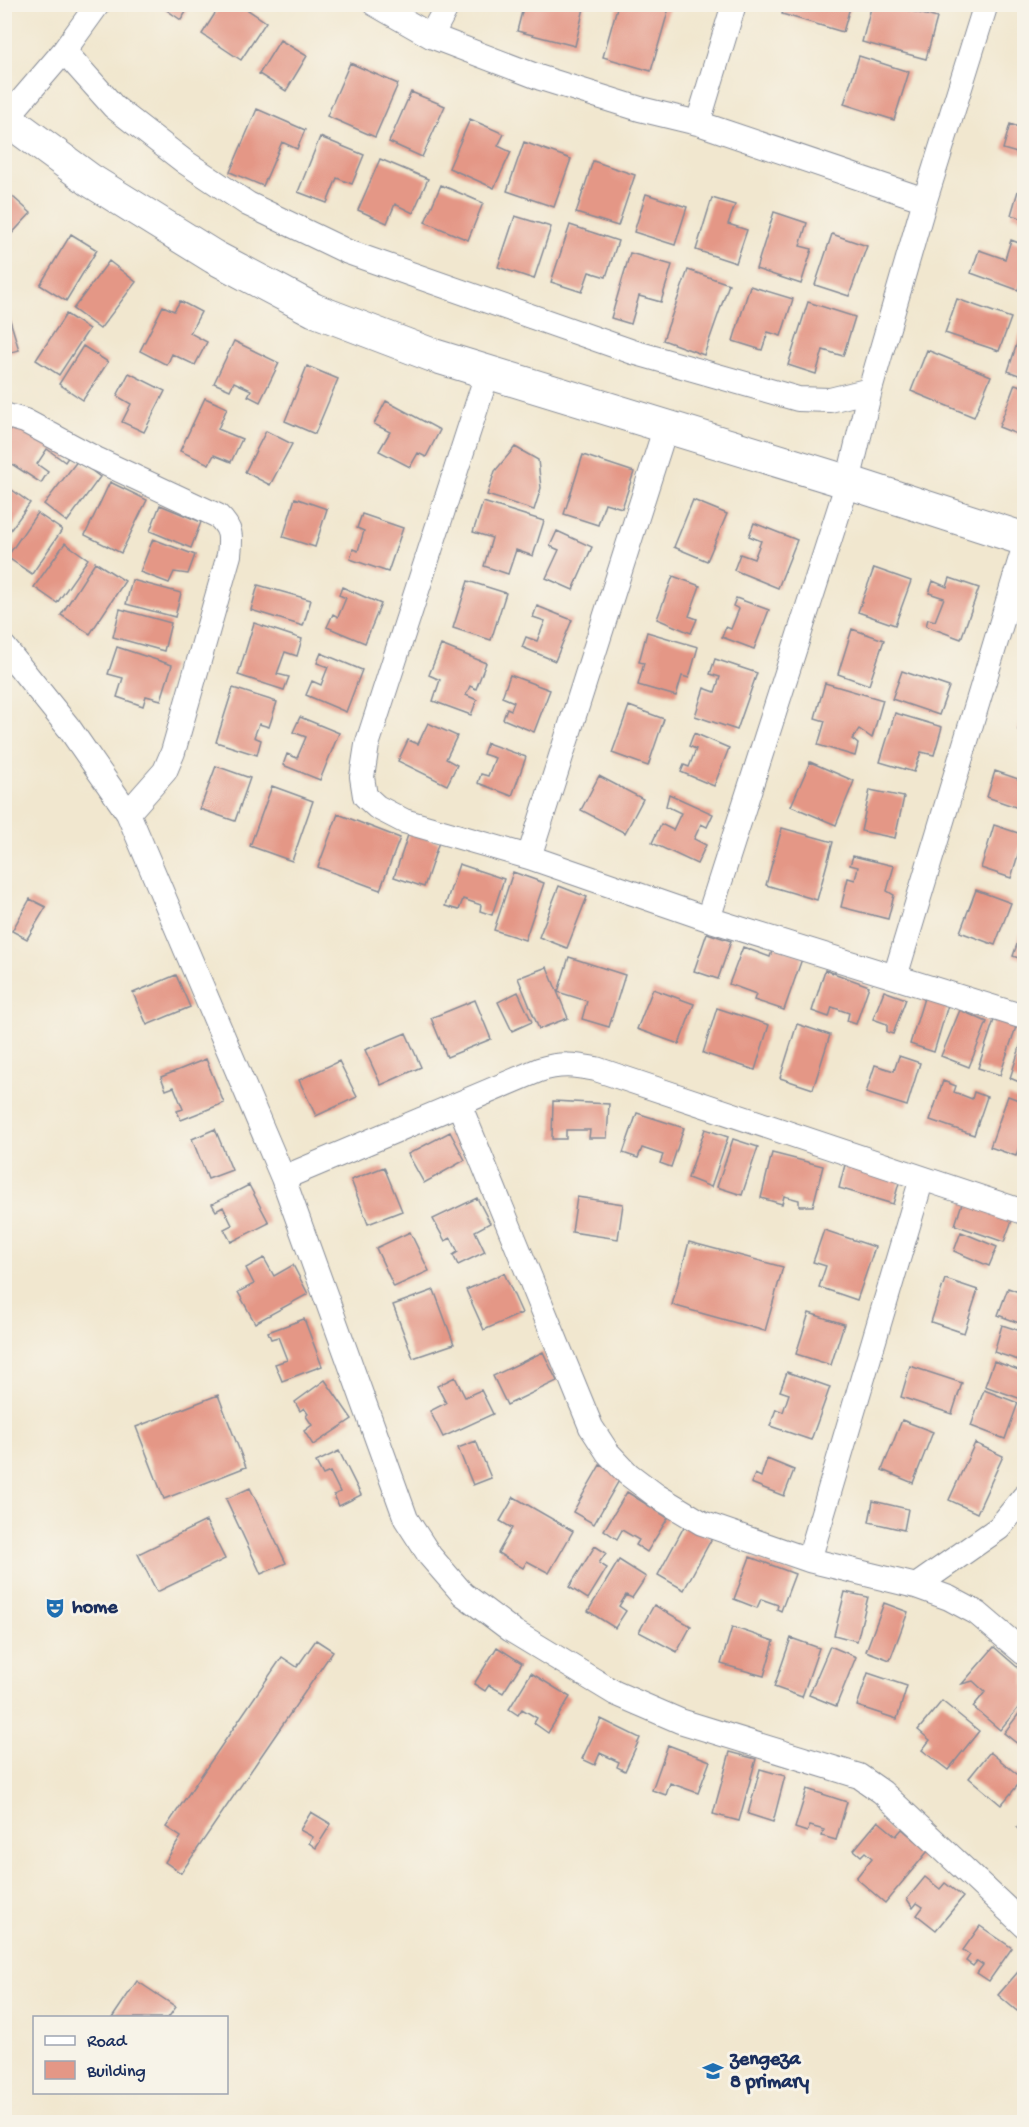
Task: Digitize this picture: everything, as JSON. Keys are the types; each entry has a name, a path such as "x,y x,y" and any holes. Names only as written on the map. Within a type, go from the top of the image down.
{"street":[{"path":"98,4 64,51 5,119 90,180 214,257 314,310 432,355 848,482 1024,539"},
{"path":"375,4 431,36 541,78 640,109 698,123 925,200"},
{"path":"431,36 448,4"},
{"path":"698,123 734,4"},
{"path":"708,919 848,482 870,390 925,200 986,4"},
{"path":"64,51 114,107 185,162 248,204 348,252 633,352 798,399 830,400 870,390"},
{"path":"488,371 367,745 362,777 365,796 377,807 404,821 529,857 708,919 1024,1017"},
{"path":"4,416 25,421 96,459 218,516 227,524 231,537 229,555 173,752 165,771 128,813"},
{"path":"529,857 666,426"},
{"path":"895,977 1024,548"},
{"path":"4,647 69,728 128,813 283,1178 406,1520 430,1556 463,1594 511,1630 615,1693 680,1721 859,1776 882,1792 1024,1925"},
{"path":"283,1178 539,1070 557,1065 573,1065 596,1069 1024,1212"},
{"path":"459,1104 591,1427 608,1453 628,1474 657,1496 702,1523 809,1560 916,1586 949,1598 977,1613 1024,1653"},
{"path":"809,1560 922,1178"},
{"path":"916,1586 999,1528 1024,1497"}],"building":[{"path":"158,4 191,4 181,20"},
{"path":"221,4 239,4 266,22 241,60 202,34"},
{"path":"524,4 585,4 575,46 517,31"},
{"path":"618,4 656,4 669,8 651,71 603,57"},
{"path":"785,4 851,4 843,32 782,14"},
{"path":"872,4 886,4 937,18 926,59 862,42"},
{"path":"280,40 307,56 286,91 259,74"},
{"path":"859,56 909,72 894,120 844,104"},
{"path":"350,63 398,84 375,137 327,116"},
{"path":"411,92 445,106 422,157 389,142"},
{"path":"257,109 305,130 297,149 282,142 263,186 230,172"},
{"path":"470,119 504,134 498,146 511,152 494,188 449,168"},
{"path":"1010,124 1024,129 1024,155 1003,149"},
{"path":"320,137 364,155 352,184 337,178 327,203 298,192"},
{"path":"524,142 571,159 554,207 507,191"},
{"path":"380,159 428,179 413,213 395,204 387,223 358,210"},
{"path":"593,161 635,175 618,226 576,213"},
{"path":"441,185 483,203 468,240 425,222"},
{"path":"4,189 31,213 4,242"},
{"path":"1018,191 1024,193 1024,219 1011,215"},
{"path":"646,194 687,207 675,245 634,232"},
{"path":"712,198 735,205 728,224 747,230 736,263 696,250"},
{"path":"774,212 807,223 800,246 812,249 801,284 756,269"},
{"path":"515,216 551,227 534,279 498,267"},
{"path":"570,225 618,241 606,277 589,272 582,292 551,282"},
{"path":"71,234 97,250 66,301 40,285"},
{"path":"832,234 867,246 849,296 815,285"},
{"path":"1011,240 1024,245 1024,272 1018,290 971,273 979,250 1005,259"},
{"path":"630,253 672,265 661,302 639,296 631,324 611,318"},
{"path":"109,261 136,282 100,329 73,309"},
{"path":"688,270 729,284 704,355 663,340"},
{"path":"750,286 793,299 781,336 768,332 762,350 733,341"},
{"path":"957,299 1011,318 999,351 945,333"},
{"path":"4,300 19,350 4,354"},
{"path":"180,301 201,312 190,333 207,342 195,365 172,354 167,365 140,351 163,306 174,311"},
{"path":"808,302 855,317 843,356 823,350 816,374 788,365"},
{"path":"66,314 89,329 59,375 36,360"},
{"path":"1024,322 1024,377 1008,371"},
{"path":"234,341 279,363 260,402 248,396 251,390 234,382 230,390 214,383"},
{"path":"83,346 108,362 83,400 59,384"},
{"path":"927,350 991,376 974,417 911,391"},
{"path":"307,366 338,379 315,434 285,421"},
{"path":"129,373 165,391 144,432 122,422 131,404 117,396"},
{"path":"1015,384 1024,387 1024,437 999,427"},
{"path":"205,398 227,408 218,429 242,439 231,462 214,455 209,464 180,451"},
{"path":"386,401 440,430 426,457 418,453 410,467 379,451 390,432 374,424"},
{"path":"20,415 73,450 65,462 47,449 37,464 48,472 41,483 4,459 4,439"},
{"path":"266,431 292,444 270,485 245,472"},
{"path":"515,447 538,460 541,488 534,510 487,495 495,471"},
{"path":"583,455 634,472 622,508 605,503 598,525 564,514"},
{"path":"78,460 100,477 67,522 44,504"},
{"path":"110,482 147,500 121,553 85,535"},
{"path":"8,487 30,503 4,539 4,491"},
{"path":"295,498 327,509 315,547 283,537"},
{"path":"693,500 727,514 707,561 674,547"},
{"path":"483,502 544,521 533,556 516,550 508,574 484,566 492,538 473,532"},
{"path":"160,505 201,522 191,548 150,531"},
{"path":"37,513 62,530 32,574 7,557"},
{"path":"362,514 403,528 388,572 350,559 353,549 358,551 364,531 357,528"},
{"path":"754,523 797,540 778,588 734,570 740,554 754,559 761,541 749,536"},
{"path":"557,531 592,547 573,590 546,578 559,550 550,546"},
{"path":"153,539 195,555 188,574 174,572 169,583 140,572"},
{"path":"65,543 88,559 57,603 34,587"},
{"path":"95,562 125,581 90,634 61,615"},
{"path":"874,568 911,581 895,625 858,612"},
{"path":"673,576 700,586 689,616 697,619 691,633 657,619"},
{"path":"950,578 979,588 961,639 926,626 928,619 935,621 944,598 929,593 933,581 947,587"},
{"path":"132,580 181,593 175,617 126,604"},
{"path":"468,581 506,593 491,640 453,628"},
{"path":"258,585 311,600 303,626 251,610"},
{"path":"342,587 381,604 365,643 327,627 333,614 338,617 346,598 339,595"},
{"path":"736,598 769,610 754,649 722,637 726,627 731,629 739,609 733,606"},
{"path":"537,606 572,620 555,661 522,647 526,637 537,641 545,621 533,617"},
{"path":"120,609 171,623 164,651 113,637"},
{"path":"254,623 302,639 297,656 285,652 277,674 289,677 284,690 238,675"},
{"path":"852,629 884,640 869,685 838,674"},
{"path":"647,632 698,647 689,678 682,676 676,696 638,685 644,663 639,662"},
{"path":"441,645 486,663 476,689 470,686 466,695 477,700 471,715 433,701 440,680 429,675"},
{"path":"117,647 172,665 161,700 146,696 143,706 117,697 123,678 108,674"},
{"path":"321,653 362,670 346,712 306,695 312,681 321,685 328,667 317,663"},
{"path":"715,659 757,673 737,730 695,716 704,688 715,692 720,677 710,674"},
{"path":"902,671 949,687 939,715 892,699"},
{"path":"510,675 550,690 534,732 503,719 507,708 511,710 514,702 502,697"},
{"path":"825,683 883,700 872,738 859,729 852,739 858,744 855,756 818,745 825,721 815,718"},
{"path":"233,688 277,702 269,727 259,724 254,737 261,740 257,755 216,742"},
{"path":"629,706 664,719 648,766 612,753"},
{"path":"895,713 942,727 934,755 921,752 914,772 880,762"},
{"path":"1024,713 1024,732 1018,730"},
{"path":"300,717 339,733 320,780 283,765 287,754 297,758 306,737 293,732"},
{"path":"428,723 457,736 446,759 457,765 447,785 398,761 408,740 418,744"},
{"path":"694,733 729,748 714,786 681,772 684,765 689,767 696,749 689,746"},
{"path":"487,743 526,757 512,796 478,783 481,774 488,776 495,758 483,754"},
{"path":"810,762 854,781 836,825 791,806"},
{"path":"216,766 250,778 235,821 200,809"},
{"path":"995,771 1024,781 1024,810 987,797"},
{"path":"599,776 643,799 625,833 581,810"},
{"path":"272,786 313,801 292,861 250,846"},
{"path":"870,790 904,797 895,838 861,831"},
{"path":"669,794 713,814 707,827 701,824 694,839 706,845 697,864 652,843 661,824 673,830 681,813 666,806"},
{"path":"338,814 400,838 380,890 318,867"},
{"path":"994,825 1024,835 1011,878 981,868"},
{"path":"782,828 833,842 817,900 766,885"},
{"path":"409,832 439,842 424,887 394,877"},
{"path":"853,856 894,866 887,891 894,895 888,919 841,907 848,878 855,880 858,867 850,865"},
{"path":"459,864 504,879 492,915 480,911 481,905 463,899 459,910 445,906"},
{"path":"513,872 544,883 525,940 494,930"},
{"path":"559,886 587,897 567,948 539,937"},
{"path":"976,890 1011,903 995,945 960,932"},
{"path":"30,899 46,907 27,939 12,931"},
{"path":"1024,924 1024,960 1013,956"},
{"path":"707,933 731,941 718,979 694,971"},
{"path":"774,945 803,956 784,1010 754,1000 756,994 729,984 743,947 770,957"},
{"path":"569,957 625,975 609,1027 582,1019 587,1001 558,992"},
{"path":"547,967 568,1018 539,1029 518,978"},
{"path":"825,970 869,986 856,1024 847,1021 849,1013 832,1007 829,1017 812,1011"},
{"path":"176,975 190,1007 147,1025 133,993"},
{"path":"653,989 694,1004 679,1044 637,1029"},
{"path":"884,991 906,999 893,1034 887,1032 887,1024 873,1019"},
{"path":"518,992 532,1022 512,1031 498,1002"},
{"path":"924,998 948,1005 934,1052 910,1044"},
{"path":"475,1000 491,1039 447,1057 431,1018"},
{"path":"717,1008 769,1025 755,1070 703,1053"},
{"path":"960,1010 987,1022 969,1067 941,1056"},
{"path":"994,1020 1016,1027 1000,1075 978,1068"},
{"path":"797,1024 830,1035 813,1089 780,1078"},
{"path":"406,1033 421,1067 381,1085 365,1050"},
{"path":"1024,1035 1024,1084 1010,1078"},
{"path":"899,1056 920,1063 907,1106 866,1093 875,1065 894,1071"},
{"path":"206,1059 224,1103 181,1120 177,1111 183,1109 174,1087 166,1090 161,1077"},
{"path":"339,1061 357,1097 316,1116 299,1080"},
{"path":"943,1081 956,1086 954,1092 972,1099 974,1092 987,1097 974,1135 930,1120"},
{"path":"1008,1096 1024,1102 1024,1131 1016,1156 990,1147"},
{"path":"553,1101 609,1104 607,1138 589,1138 590,1130 566,1130 566,1139 552,1139"},
{"path":"637,1113 684,1128 671,1167 660,1163 663,1155 642,1148 638,1158 623,1153"},
{"path":"215,1129 232,1170 208,1179 192,1139"},
{"path":"705,1129 728,1137 711,1187 688,1178"},
{"path":"450,1132 465,1160 424,1183 408,1154"},
{"path":"733,1139 758,1147 742,1195 717,1187"},
{"path":"772,1153 823,1166 813,1206 799,1206 799,1200 784,1196 782,1204 761,1198"},
{"path":"846,1161 901,1176 893,1204 839,1188"},
{"path":"384,1167 402,1211 368,1224 351,1180"},
{"path":"249,1185 269,1223 231,1242 224,1229 232,1225 223,1207 216,1211 212,1204"},
{"path":"577,1197 623,1204 618,1239 572,1232"},
{"path":"964,1197 1014,1215 1004,1242 955,1225"},
{"path":"477,1198 490,1223 475,1231 485,1252 458,1265 453,1255 458,1252 451,1238 445,1241 433,1219"},
{"path":"824,1230 875,1247 857,1300 819,1287 826,1266 813,1262"},
{"path":"410,1232 429,1271 394,1287 376,1248"},
{"path":"961,1232 997,1247 989,1266 954,1251"},
{"path":"689,1242 783,1267 765,1331 672,1305"},
{"path":"264,1258 274,1276 293,1265 308,1294 255,1323 238,1292 254,1284 246,1268"},
{"path":"504,1273 522,1313 484,1330 466,1290"},
{"path":"945,1279 978,1290 964,1333 931,1322"},
{"path":"1008,1288 1024,1294 1024,1325 998,1315"},
{"path":"434,1290 454,1344 413,1358 393,1305"},
{"path":"809,1313 844,1324 831,1365 796,1354"},
{"path":"304,1319 322,1366 282,1381 275,1364 287,1360 278,1337 271,1339 268,1332"},
{"path":"1002,1325 1024,1332 1024,1362 994,1352"},
{"path":"543,1352 557,1381 507,1405 493,1376"},
{"path":"994,1361 1024,1372 1024,1400 985,1386"},
{"path":"910,1366 962,1383 952,1414 901,1397"},
{"path":"787,1372 830,1387 811,1440 770,1426 776,1409 783,1412 789,1394 780,1391"},
{"path":"455,1377 465,1397 481,1390 493,1414 443,1437 430,1411 446,1403 437,1386"},
{"path":"325,1380 352,1419 313,1445 304,1431 312,1425 306,1416 308,1414 304,1408 300,1411 295,1402"},
{"path":"984,1390 1018,1403 1005,1439 971,1426"},
{"path":"218,1395 246,1467 164,1499 136,1427"},
{"path":"902,1420 933,1432 913,1483 882,1470"},
{"path":"476,1441 491,1478 473,1485 458,1448"},
{"path":"975,1443 1003,1456 977,1513 949,1500"},
{"path":"339,1451 361,1495 339,1506 334,1495 340,1492 330,1472 323,1475 316,1462"},
{"path":"767,1459 794,1470 784,1496 751,1483 755,1474 761,1477"},
{"path":"600,1465 621,1477 594,1524 573,1512"},
{"path":"250,1488 286,1563 261,1574 226,1499"},
{"path":"627,1492 668,1518 647,1552 636,1545 639,1540 622,1530 617,1539 604,1530"},
{"path":"514,1497 573,1531 549,1573 527,1561 523,1568 498,1553 512,1528 500,1521"},
{"path":"873,1501 908,1509 904,1530 869,1522"},
{"path":"206,1521 225,1559 157,1592 138,1554"},
{"path":"686,1523 712,1538 684,1590 658,1575"},
{"path":"595,1546 606,1553 599,1563 607,1568 588,1599 569,1587"},
{"path":"750,1557 795,1574 781,1611 777,1609 778,1605 761,1599 757,1608 734,1599"},
{"path":"619,1560 646,1577 632,1598 626,1595 619,1606 626,1611 615,1628 588,1611"},
{"path":"845,1592 868,1597 857,1641 834,1635"},
{"path":"884,1603 908,1612 890,1660 866,1651"},
{"path":"654,1605 691,1626 677,1652 639,1632"},
{"path":"732,1627 774,1641 764,1676 721,1664"},
{"path":"791,1638 819,1648 802,1697 774,1687"},
{"path":"316,1640 333,1651 181,1873 165,1862 181,1837 166,1827 282,1657 297,1667"},
{"path":"830,1646 856,1657 836,1706 809,1695"},
{"path":"497,1647 522,1663 503,1693 489,1685 485,1691 474,1684"},
{"path":"994,1647 1024,1673 1024,1701 1000,1730 973,1707 985,1692 973,1681 962,1684"},
{"path":"531,1673 570,1697 548,1733 534,1723 537,1718 522,1709 518,1715 509,1709"},
{"path":"868,1673 907,1686 897,1719 857,1706"},
{"path":"942,1701 979,1731 948,1770 922,1750 930,1740 918,1730"},
{"path":"1024,1707 1024,1749 1004,1733"},
{"path":"601,1719 640,1738 625,1771 617,1767 619,1762 600,1753 595,1765 582,1759"},
{"path":"668,1745 710,1761 698,1793 670,1783 666,1795 652,1790"},
{"path":"730,1752 756,1759 739,1821 713,1814"},
{"path":"990,1752 1023,1779 1001,1805 969,1778"},
{"path":"760,1769 785,1776 773,1822 748,1814"},
{"path":"807,1789 847,1802 836,1840 822,1836 824,1830 810,1826 807,1832 795,1828"},
{"path":"311,1812 331,1824 316,1848 309,1843 313,1837 300,1830"},
{"path":"1024,1819 1024,1835 1017,1828"},
{"path":"878,1821 896,1836 902,1829 928,1851 885,1903 856,1878 872,1858 865,1852 861,1856 854,1850"},
{"path":"925,1877 940,1889 945,1883 963,1897 936,1930 917,1915 923,1907 917,1903 913,1908 907,1899"},
{"path":"980,1926 1012,1948 989,1981 977,1973 983,1965 977,1961 973,1966 966,1961 970,1955 963,1950"},
{"path":"1024,1965 1024,2003 1017,2011 998,1995"},
{"path":"137,1981 176,2007 169,2016 113,2016"},
{"path":"73,2116 81,2122 68,2122"}],"place":[{"name":"home","path":"55,1608"},
{"name":"zengeza 8 primary","path":"713,2071"}]}
